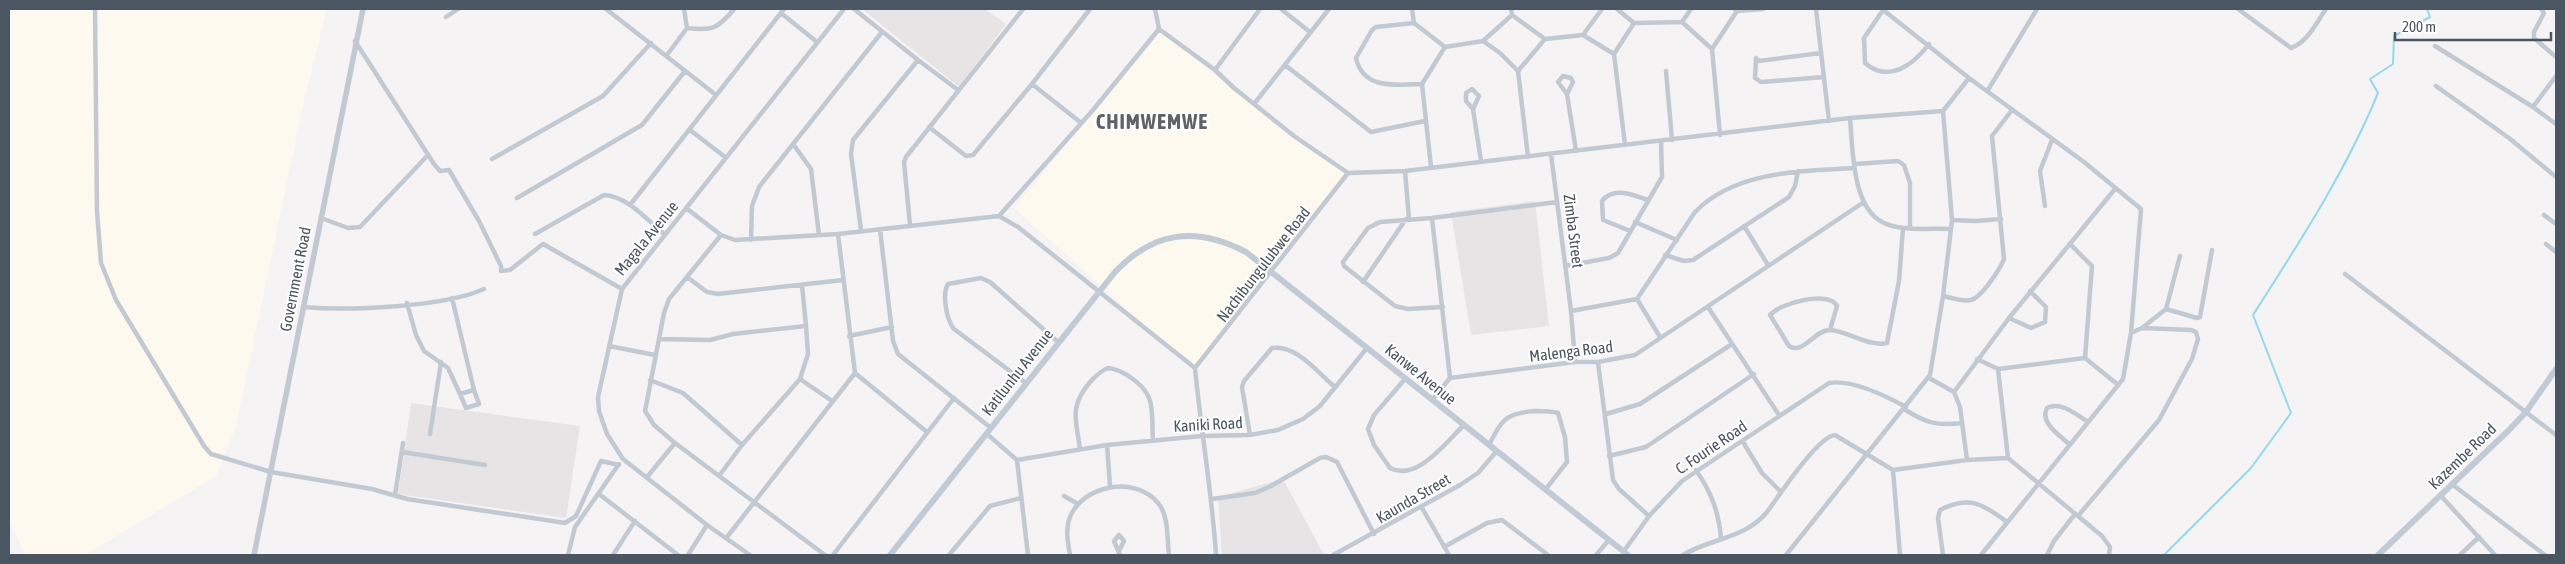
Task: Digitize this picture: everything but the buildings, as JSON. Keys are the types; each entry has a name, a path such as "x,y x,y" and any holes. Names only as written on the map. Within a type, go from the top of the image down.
{"main road":[{"name":"Kanwe Avenue","path":"1187,235 1208,238 1236,247 1271,270 1496,452 1626,553"},
{"name":"Katilunhu Avenue","path":"890,555 1098,291 1129,257 1156,240 1187,235"},
{"name":"Kazembe Road","path":"2378,555 2442,496 2526,412 2556,369"}],"street":[{"path":"95,9 98,240 107,282 204,446 211,454 271,472 395,495 407,500 564,523 576,516 602,461 619,465"},
{"name":"Government Road","path":"254,555 355,40 363,9"},
{"path":"446,17 458,9"},
{"path":"606,9 716,94"},
{"path":"667,55 687,28 684,9"},
{"path":"687,28 706,30 714,28 734,9"},
{"name":"Magala Avenue","path":"750,555 727,537 707,525 623,459 606,434 599,411 598,397 622,289 844,9"},
{"path":"854,9 958,90"},
{"path":"910,225 904,162 929,127 1023,9"},
{"path":"929,127 966,156 973,155 1032,84 1090,9"},
{"path":"1155,9 1159,30 1215,70 1254,104 1348,173 1405,170 1661,142 1850,118 1943,111"},
{"path":"1215,70 1260,9"},
{"path":"1281,9 1310,32"},
{"path":"1254,104 1329,9"},
{"path":"1412,9 1414,23"},
{"path":"1511,9 1512,15 1544,39 1583,35 1614,54"},
{"path":"1583,35 1602,9"},
{"path":"1617,9 1634,23 1682,22 1712,49"},
{"path":"1682,22 1691,9"},
{"path":"1720,135 1712,49 1735,10 1763,9"},
{"path":"1816,9 1828,121"},
{"path":"1929,44 1919,58 1904,68 1884,71 1865,63 1864,38 1883,9 1929,44 1969,78 1988,90 2012,110 2084,162 2141,209 2131,333 2126,372 2123,379 2117,384 1981,555"},
{"path":"1988,90 2037,9"},
{"path":"2238,9 2291,48 2300,44 2307,37 2326,9"},
{"path":"2540,9 2544,12 2534,32 2534,38 2556,57"},
{"path":"630,206 782,11 817,42"},
{"path":"1422,84 1379,85 1361,71 1356,58 1372,30 1376,27 1414,23 1445,47 1483,41 1512,15"},
{"path":"1625,145 1614,54 1634,23"},
{"path":"999,216 1080,122 1093,110 1159,30"},
{"path":"751,240 754,196 882,32"},
{"path":"1518,71 1544,39"},
{"path":"355,40 414,130 428,155 440,171 449,170 480,221 501,266 501,271 510,270 544,244 622,289"},
{"path":"1483,41 1500,53 1518,71 1528,156"},
{"path":"492,159 603,96 651,43"},
{"path":"2435,46 2533,107 2556,124"},
{"path":"1430,167 1422,84 1445,47"},
{"path":"1821,53 1759,61 1756,58 1755,78 1761,82 1824,77"},
{"path":"861,230 850,146 918,60"},
{"path":"1286,65 1371,132 1425,121"},
{"path":"517,198 642,125 685,71"},
{"path":"1666,71 1672,140"},
{"path":"2533,107 2556,76"},
{"path":"1786,555 1929,378 1943,296 1952,220 1943,111 1969,78"},
{"path":"1032,84 1080,122"},
{"path":"2436,86 2509,138 2556,178"},
{"path":"1567,94 1576,151"},
{"path":"1473,109 1481,161"},
{"path":"1943,296 1966,301 1973,300 1998,271 2005,253 1992,136 2012,110"},
{"path":"1850,118 1855,180 1864,202 1883,223 1903,228 1951,229"},
{"path":"690,130 725,157"},
{"path":"2045,206 2040,171 2052,140"},
{"path":"1566,266 1618,253 1662,177 1661,142"},
{"path":"793,144 811,169 819,235"},
{"name":"Zimba Street","path":"1551,154 1572,311 1575,362"},
{"path":"321,218 348,228 360,227 428,155"},
{"path":"1572,311 1637,299 1695,212 1712,199 1744,182 1798,172 1898,162 1904,165 1910,183 1910,228"},
{"path":"1363,282 1408,219 1405,170"},
{"path":"1665,255 1684,261 1693,260 1789,197 1795,186 1798,172"},
{"name":"Nachibungulubwe Road","path":"1195,368 1225,333 1271,270 1306,230 1348,173"},
{"path":"1954,392 1976,359 2115,189"},
{"path":"1630,231 1602,220 1602,201 1608,194 1619,192 1648,200"},
{"path":"535,234 599,197 613,195 630,206 664,234"},
{"path":"1443,307 1402,308 1395,306 1344,266 1343,262 1374,224 1557,202"},
{"name":"Malenga Road","path":"1450,378 1575,362 1598,362 1634,355 1864,202"},
{"path":"686,208 721,235 735,240 838,234 999,216 1018,227 1195,368 1202,436 1212,498 1216,555"},
{"path":"2544,215 2556,224"},
{"path":"1432,218 1450,378 1432,400"},
{"path":"1952,220 2001,219"},
{"path":"1636,222 1677,240"},
{"path":"1744,226 1768,265"},
{"path":"880,228 892,327 898,354 991,428"},
{"path":"1830,330 1837,306 1830,300 1798,300 1770,315 1789,346 1793,349 1830,330 1884,344 1889,340 1899,281 1903,228"},
{"path":"838,234 855,373 927,432"},
{"path":"721,235 669,299 664,313 645,411 654,425 675,443 825,555"},
{"path":"2070,244 2092,266 2085,358"},
{"path":"2546,244 2556,252"},
{"path":"2166,309 2197,318 2202,315 2212,250"},
{"path":"2131,333 2142,328 2166,309 2180,256"},
{"path":"2345,274 2556,435"},
{"path":"688,277 707,292 718,294 843,280"},
{"path":"1026,383 954,329 948,320 945,289 948,284 981,278 990,282 1058,342"},
{"path":"719,476 742,445 800,379 808,354 802,285"},
{"path":"303,308 322,309 408,303 470,296 484,289"},
{"path":"2009,318 2030,328 2045,322 2046,307 2030,291"},
{"path":"408,303 416,335 424,351 448,368 466,408 478,404 452,298"},
{"path":"1637,299 1660,337"},
{"path":"1708,307 1754,374 1779,415"},
{"path":"659,339 710,340 733,334 806,326"},
{"path":"849,336 892,327"},
{"path":"2047,555 2054,541 2159,420 2192,358 2198,339 2196,332 2191,330 2142,328"},
{"path":"1606,414 1640,404 1732,344"},
{"path":"609,346 655,355"},
{"path":"1250,434 1242,387 1244,381 1272,348 1285,348 1296,354 1335,387"},
{"name":"Kaniki Road","path":"1017,460 1107,445 1202,436 1250,434 1278,430 1303,418 1320,406 1367,348"},
{"path":"1976,359 1998,369 2085,358 2117,384"},
{"path":"430,434 441,362"},
{"path":"1598,362 1615,484 1649,516"},
{"path":"1080,449 1075,411 1077,400 1098,373 1108,368 1118,370 1144,387 1150,400 1153,440"},
{"path":"1998,369 2008,458"},
{"path":"727,537 855,373"},
{"path":"1610,456 1646,446 1754,374"},
{"path":"1929,378 1954,392 1962,423 1967,460"},
{"path":"800,379 832,401"},
{"path":"1405,379 1374,415 1368,428 1374,445 1390,468 1405,472 1413,469 1425,462 1464,425"},
{"path":"650,380 682,393 742,445"},
{"name":"C. Fourie Road","path":"1626,553 1649,516 1670,492 1696,470 1743,442 1779,415 1822,387 1836,381 1886,396 1905,408"},
{"path":"460,394 474,390"},
{"path":"833,555 954,398"},
{"path":"2070,445 2049,424 2045,417 2047,408 2051,406 2065,408 2088,422"},
{"path":"1905,408 1924,422 1935,424 1962,423"},
{"path":"1489,446 1499,426 1512,414 1540,411 1558,413 1565,437 1567,462 1545,490"},
{"path":"987,434 1017,460 1028,555"},
{"path":"1683,555 1721,539 1747,531 1767,512 1821,443 1831,435 1835,435 1868,453 1893,470 1967,460 2008,458 2040,483 2109,544 2111,552 2109,555"},
{"path":"395,495 403,442"},
{"path":"1743,442 1762,474 1781,492"},
{"path":"647,477 675,443"},
{"path":"1107,445 1110,486"},
{"path":"402,452 485,465"},
{"name":"Kaunda Street","path":"1333,555 1342,553 1422,508 1478,473 1496,452"},
{"path":"1212,498 1255,493 1283,480 1320,458 1326,457 1337,462 1374,534"},
{"path":"568,555 575,526 623,459"},
{"path":"1696,470 1714,501 1720,520 1721,539"},
{"path":"1893,470 1900,555"},
{"path":"2453,485 2545,555"},
{"path":"1070,555 1068,524 1078,504 1101,489 1110,486 1130,488 1158,503 1164,515 1169,555"},
{"path":"598,494 678,555"},
{"path":"1064,496 1078,504"},
{"path":"2442,496 2495,555"},
{"path":"949,555 990,506 1021,498"},
{"path":"1943,555 1938,518 1940,510 1950,505 1977,502 2007,522"},
{"path":"1422,508 1449,555"},
{"path":"1444,547 1487,523 1502,520 1548,555"},
{"path":"613,555 635,521"},
{"path":"688,555 707,525"},
{"path":"2460,555 2479,537"},
{"path":"1596,555 1609,540"}],"shaded area":[{"path":"9,9 327,9 304,101 236,426 216,476 85,555 26,555 9,521"},
{"path":"862,9 985,9 1006,24 959,87"},
{"path":"1160,33 1346,174 1197,372 1014,208"},
{"path":"1535,201 1549,326 1471,335 1451,212"},
{"path":"411,403 580,426 566,518 398,494"},
{"path":"1283,479 1324,555 1222,555 1218,497"}],"waterway":[{"path":"2164,555 2251,468 2291,413 2253,315 2337,179 2378,93 2370,79 2393,64 2394,36 2430,17 2427,9"}],"district":[{"name":"CHIMWEMWE","path":"1152,121"}]}
